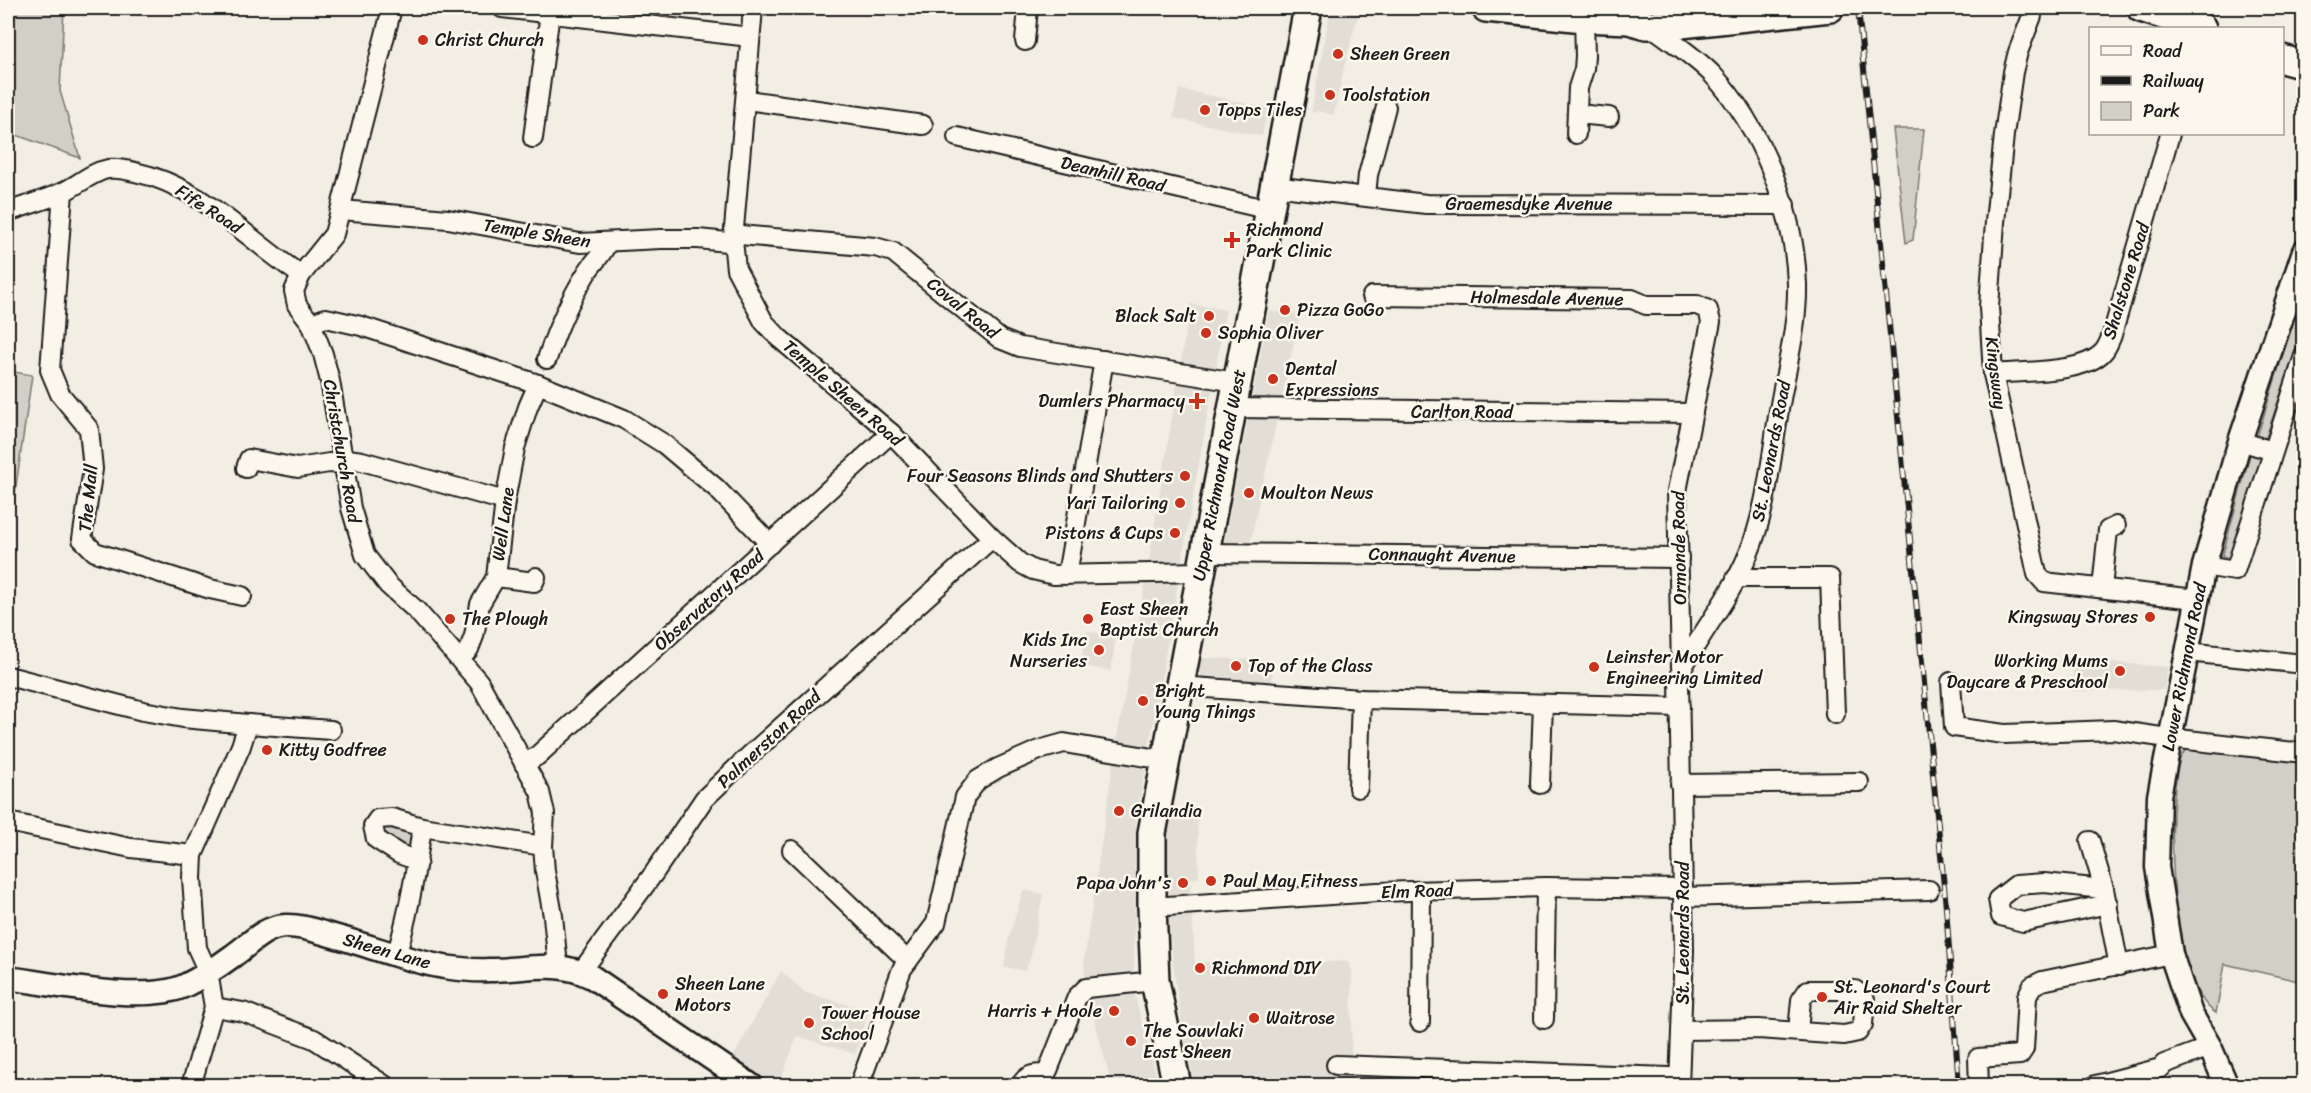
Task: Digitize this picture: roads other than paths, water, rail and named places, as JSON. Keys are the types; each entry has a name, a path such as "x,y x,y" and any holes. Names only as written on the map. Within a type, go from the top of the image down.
{"highway":[{"name":"Upper Richmond Road West","path":"1177,1086 1155,981 1152,832 1308,8"},
{"path":"1486,8 1686,25 1703,20 1830,8"},
{"path":"2141,8 2198,27"},
{"path":"2284,47 2304,50"},
{"path":"2284,59 2304,65"}],"main road":[{"name":"Lower Richmond Road","path":"2228,1086 2210,1047 2191,1014 2171,954 2157,867 2159,796 2204,566 2240,441 2304,251"},
{"name":"Sheen Lane","path":"8,978 104,991 158,992 183,986 208,972 268,931 284,926 302,928 366,944 396,956 444,967 489,970 558,966 581,972 752,1086"}],"street":[{"path":"301,275 334,234 392,8"},
{"path":"502,8 750,37"},
{"name":"Temple Sheen Road","path":"753,8 747,100 733,240 736,269 764,322 779,338 891,433 992,538 1020,563 1033,570 1067,575 1203,562"},
{"path":"1025,41 1028,8"},
{"name":"Kingsway","path":"2032,8 2032,16 2013,72 2004,135 1989,307 1993,374 2037,574 2044,582 2196,599"},
{"path":"533,138 550,13"},
{"path":"1576,134 1578,88 1585,62 1584,18"},
{"name":"St. Leonards Road","path":"1642,22 1655,28 1691,54 1713,76 1753,134 1785,205 1794,246 1797,286 1794,328 1764,500 1755,536 1736,578 1682,669 1679,681 1683,1030 1674,1081"},
{"path":"747,100 923,125"},
{"path":"1366,196 1368,175 1386,107"},
{"path":"1577,114 1609,117"},
{"name":"Shalstone Road","path":"1993,374 2073,367 2088,362 2103,352 2112,335 2170,135"},
{"name":"Deanhill Road","path":"957,137 1272,198"},
{"name":"Fife Road","path":"8,212 63,192 100,171 111,168 148,175 205,201 276,259 301,275"},
{"name":"The Mall","path":"63,192 50,370 60,394 89,429 93,469 82,539 95,552 210,589 242,596"},
{"name":"Graemesdyke Avenue","path":"1272,198 1366,196 1426,204 1785,205"},
{"name":"Temple Sheen","path":"341,210 448,219 580,243 661,239 727,242 733,240"},
{"name":"Coval Road","path":"733,240 740,235 875,247 893,252 1000,339 1020,347 1236,382"},
{"path":"547,359 561,318 587,272 607,243"},
{"name":"Christchurch Road","path":"301,275 294,291 297,305 310,323 323,354 332,389 351,508 365,555 388,585 417,611 479,682 540,792 545,813 543,846 558,966"},
{"name":"Holmesdale Avenue","path":"1372,296 1632,299 1646,305 1697,305 1708,310 1711,321"},
{"path":"310,323 326,318 361,327 538,384 624,419 664,444 716,488 771,544"},
{"name":"Ormonde Road","path":"1682,669 1677,491 1711,321"},
{"path":"2204,566 2235,571 2304,356"},
{"path":"1067,575 1104,360"},
{"name":"Well Lane","path":"461,659 469,649 480,604 495,577 515,448 538,384"},
{"name":"Carlton Road","path":"1231,408 1331,411 1693,413"},
{"name":"Observatory Road","path":"524,764 537,756 891,433"},
{"path":"2240,441 2272,451"},
{"path":"246,468 249,459 298,468 349,458 505,501"},
{"path":"2102,588 2108,530 2116,526"},
{"name":"Palmerston Road","path":"581,972 654,873 704,799 992,538"},
{"name":"Connaught Avenue","path":"1203,562 1678,558"},
{"path":"495,577 534,582 536,577"},
{"path":"1736,578 1830,578 1835,714"},
{"path":"2187,652 2304,664"},
{"path":"8,676 143,711 183,718 331,730"},
{"path":"1951,682 1954,727 2004,734 2113,730 2304,753"},
{"path":"1179,687 1361,699 1680,707"},
{"path":"1358,788 1361,699"},
{"path":"1540,784 1543,704"},
{"path":"191,1086 214,1007 208,972 197,948 192,878 194,855 241,746 248,724"},
{"path":"859,1086 902,969 936,923 965,797 978,780 998,768 1040,750 1064,743 1164,760"},
{"path":"1680,784 1859,782"},
{"path":"418,861 399,854 376,839 373,826 378,819 392,818 422,827 543,846"},
{"path":"8,822 131,848 194,855"},
{"path":"396,956 407,921 422,827"},
{"path":"2090,841 2106,897 2119,966"},
{"path":"792,850 908,961"},
{"path":"2044,883 2106,897 2023,922 2001,916 1998,899 2016,885 2044,883"},
{"path":"1545,1019 1546,887"},
{"name":"Elm Road","path":"1152,907 1421,891 1546,887 1683,893 1929,890"},
{"path":"1420,1022 1421,891"},
{"path":"1979,1086 1978,1058 2011,1057 2020,1055 2024,1048 2027,997 2032,986 2042,981 2171,954"},
{"path":"1020,1086 1026,1078 1035,1073 1043,1080 1077,997 1086,988 1155,981"},
{"path":"1683,1030 1758,1029 1845,1035 1858,1032 1863,1024 1865,999 1855,990 1808,990 1801,1000 1798,1031"},
{"path":"214,1007 243,1012 314,1039 386,1086"},
{"path":"2096,1085 2161,1068 2164,1064 2210,1047"},
{"path":"1336,1065 1674,1081"}],"railway":[{"path":"1858,8 1946,907 1959,1086"}],"place":[{"name":"Christ Church","path":"423,40"},
{"name":"Sheen Green","path":"1338,54"},
{"name":"Toolstation","path":"1330,95"},
{"name":"Topps Tiles","path":"1205,110"},
{"name":"Richmond Park Clinic","path":"1232,240"},
{"name":"Pizza GoGo","path":"1285,310"},
{"name":"Black Salt","path":"1209,316"},
{"name":"Sophia Oliver","path":"1206,333"},
{"name":"Dental Expressions","path":"1273,379"},
{"name":"Dumlers Pharmacy","path":"1197,401"},
{"name":"Four Seasons Blinds and Shutters","path":"1185,476"},
{"name":"Moulton News","path":"1249,493"},
{"name":"Yari Tailoring","path":"1180,503"},
{"name":"Pistons & Cups","path":"1175,533"},
{"name":"Kingsway Stores","path":"2150,617"},
{"name":"The Plough","path":"450,619"},
{"name":"East Sheen Baptist Church","path":"1088,619"},
{"name":"Kids Inc Nurseries","path":"1099,650"},
{"name":"Top of the Class","path":"1236,666"},
{"name":"Leinster Motor Engineering Limited","path":"1594,667"},
{"name":"Working Mums Daycare & Preschool","path":"2120,671"},
{"name":"Bright Young Things","path":"1143,701"},
{"name":"Kitty Godfree","path":"267,750"},
{"name":"Grilandia","path":"1119,811"},
{"name":"Paul May Fitness","path":"1211,881"},
{"name":"Papa John's","path":"1183,883"},
{"name":"Richmond DIY","path":"1200,968"},
{"name":"Sheen Lane Motors","path":"663,994"},
{"name":"St. Leonard's Court Air Raid Shelter","path":"1822,997"},
{"name":"Harris + Hoole","path":"1114,1011"},
{"name":"Waitrose","path":"1254,1018"},
{"name":"Tower House School","path":"809,1023"},
{"name":"The Souvlaki East Sheen","path":"1131,1041"}]}
